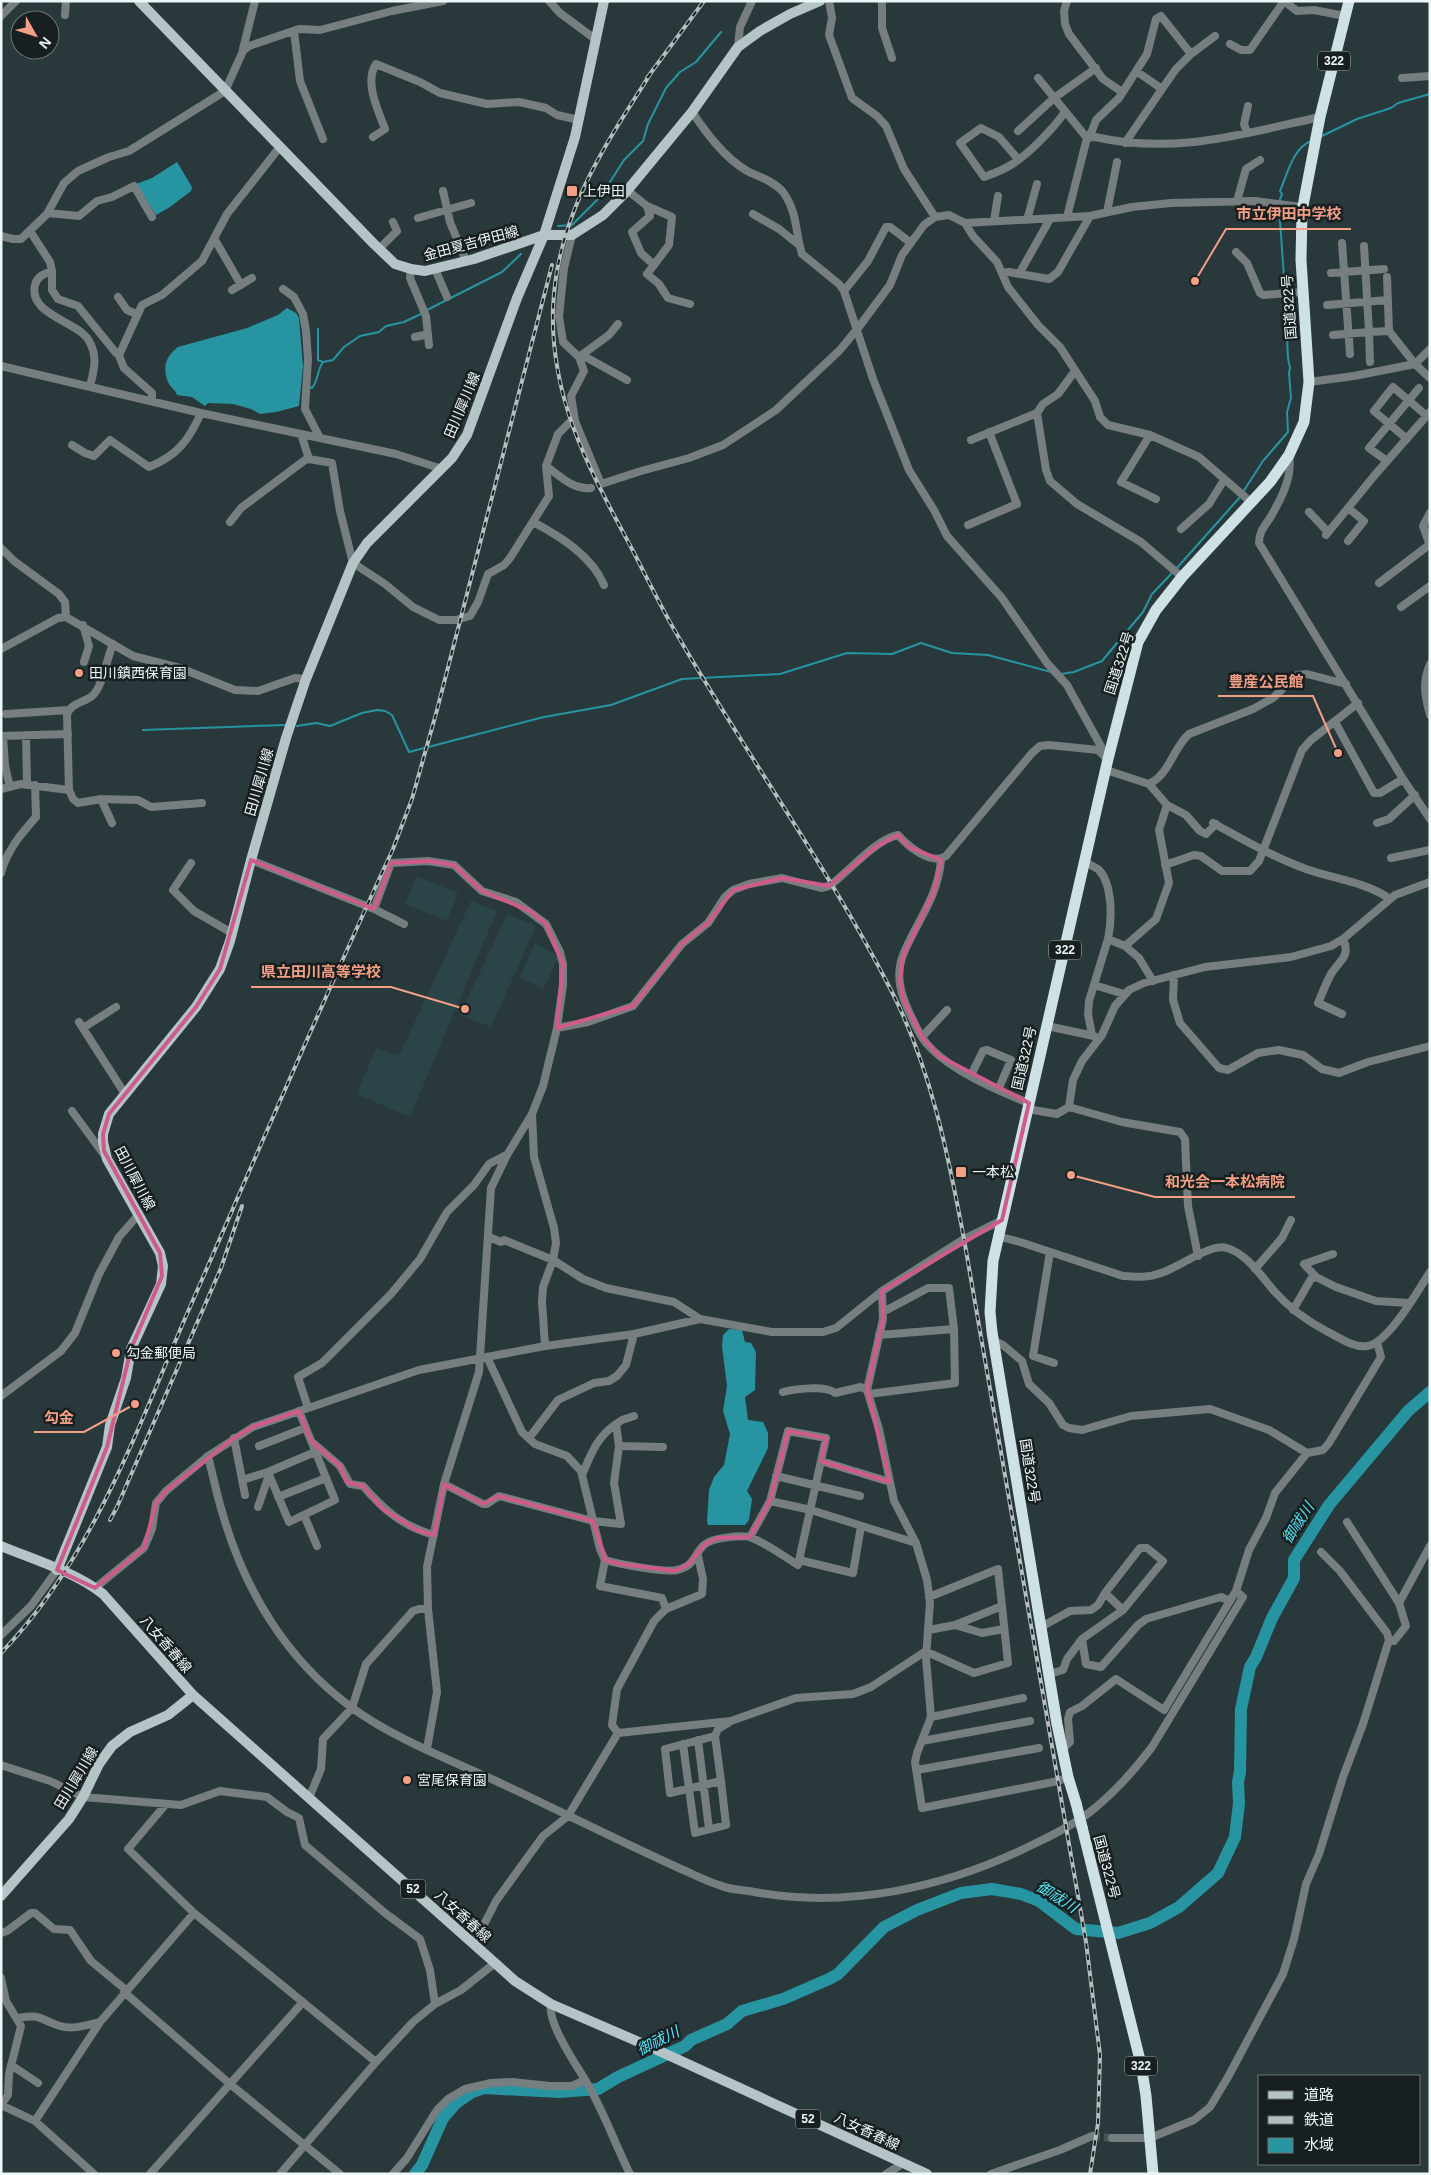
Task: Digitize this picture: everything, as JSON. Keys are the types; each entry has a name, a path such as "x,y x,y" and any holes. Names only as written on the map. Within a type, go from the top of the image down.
{"highway":[{"name":"国道322号","path":"1153,2174 1140,2064 1104,1912 1062,1750 994,1341 990,1312 990,1287 997,1236 1107,765 1138,642 1179,574 1289,455 1304,422 1309,382 1301,260 1302,207 1320,119 1349,1"}],"main road":[{"name":"金田夏吉伊田線","path":"139,1 379,249 395,264 425,271 466,261 544,236 572,235 604,215 692,112 738,46 790,14 820,1"},
{"name":"田川犀川線","path":"57,1570 107,1447 110,1425 126,1378 131,1349 161,1284 163,1266 160,1252 107,1159 103,1142 104,1125 108,1114 207,991 220,969 306,679 353,564 368,544 452,458 467,434 517,298 544,236 575,137 604,1"},
{"name":"八女香春線","path":"1,1546 95,1588 116,1607 192,1695 521,1984 551,2004 655,2049 927,2174"},
{"name":"田川犀川線","path":"1,1896 69,1818 83,1797 99,1764 112,1746 130,1732 168,1715 192,1695"}],"street":[{"path":"1,16 16,1"},
{"path":"64,15 66,1"},
{"path":"1,236 13,239 21,238 30,231 48,213 64,183 78,171 109,157 129,151 225,91 243,51 255,1"},
{"path":"243,51 249,46 299,29 320,30 392,11 443,1"},
{"path":"549,1 560,13 595,39"},
{"path":"738,46 740,27 752,1"},
{"path":"829,1 832,18 829,34 852,98 886,126 904,169 936,218"},
{"path":"882,1 882,28 892,58"},
{"path":"1066,1 1064,11 1067,29 1103,79 1122,92"},
{"path":"1230,44 1241,50 1250,50 1284,1 1297,11 1314,10 1345,16"},
{"path":"1067,218 1087,138 1096,120 1120,98 1147,54 1156,19 1162,16 1191,54"},
{"path":"294,31 300,81 324,139"},
{"path":"1125,143 1176,69 1191,54 1215,36"},
{"path":"373,137 385,129 374,100 371,71 376,64 420,82 440,93 487,104 519,102 546,108 557,115 579,120"},
{"path":"1018,130 1054,98 1096,68"},
{"path":"1136,71 1162,89"},
{"path":"1402,78 1430,76"},
{"path":"1038,78 1087,138"},
{"path":"1247,133 1244,124 1248,106"},
{"path":"692,112 708,135 734,162 782,190 797,221 799,245 802,254 839,284 844,291 858,328 873,379 909,470 934,510 947,536 1002,598 1051,668 1067,685 1107,765"},
{"path":"1018,159 999,137 981,128 960,143 984,177 1010,166 1053,129 1065,112"},
{"path":"1087,138 1094,137 1147,145 1204,142 1320,119"},
{"path":"118,353 142,305 162,295 202,260 227,214 280,148"},
{"path":"1237,201 1246,169 1260,160"},
{"path":"1107,212 1117,162"},
{"path":"1027,220 1037,184"},
{"path":"48,213 79,216 97,201 112,197 134,186 152,217"},
{"path":"627,190 647,206 672,217 669,245 646,274 659,284 668,298 690,304"},
{"path":"443,191 447,208 466,261"},
{"path":"994,221 998,196"},
{"path":"581,356 584,371 571,396 575,421 601,484 689,458 723,445 776,410 840,350 890,285 902,255 911,242 924,225 936,218 949,215 965,222 1050,219 1090,216 1171,203 1237,201 1255,201 1302,207"},
{"path":"418,218 447,208 471,203"},
{"path":"647,206 650,216 632,232 641,253 654,265"},
{"path":"753,214 780,229 799,245"},
{"path":"1002,273 1049,279 1058,272 1090,216"},
{"path":"1019,274 1050,219"},
{"path":"379,249 397,231 393,222"},
{"path":"965,222 973,236 997,262 1008,287 1038,325 1060,347 1095,401 1100,417 1108,424 1150,435 1200,457 1249,500"},
{"path":"844,291 868,260 886,227 890,227 911,242"},
{"path":"30,231 50,262 52,290 58,299 78,306 116,353 118,353 124,368 152,393 152,401"},
{"path":"572,235 564,268 558,316 563,342 581,356 627,380"},
{"path":"214,240 241,285"},
{"path":"1342,243 1350,354"},
{"path":"1364,246 1370,362"},
{"path":"1236,252 1247,263 1260,293 1264,295 1303,292"},
{"path":"411,269 410,278 424,312 429,345"},
{"path":"435,269 447,296"},
{"path":"1331,273 1384,269"},
{"path":"52,271 42,275 36,282 34,289 37,301 42,308 83,334 90,341 96,365 90,386"},
{"path":"1387,277 1389,331 1415,364 1430,378"},
{"path":"232,290 252,278"},
{"path":"283,289 294,297 303,314 308,345 305,409 320,438"},
{"path":"118,298 127,310 136,314"},
{"path":"1327,305 1388,300"},
{"path":"581,356 609,335 618,324"},
{"path":"1333,335 1389,331"},
{"path":"414,337 428,334"},
{"path":"1309,382 1354,376 1415,364 1430,349"},
{"path":"1,366 396,454 442,469"},
{"path":"972,440 1037,412 1043,404 1058,394 1075,372"},
{"path":"1308,512 1327,534 1386,461 1429,414 1393,388 1374,412 1407,438"},
{"path":"1386,461 1369,448 1419,388"},
{"path":"72,445 94,456 110,440 149,467 167,460 177,450 194,428 201,412"},
{"path":"1037,412 1046,470 1050,481 1059,491 1076,504 1140,542 1179,574"},
{"path":"230,522 241,508 309,459 332,463 340,511 353,564 385,584 426,615 440,620 456,620 470,616 478,602 488,574 504,566 549,496 546,466 558,434 570,422 575,421"},
{"path":"968,525 1017,504 989,432"},
{"path":"302,434 309,459"},
{"path":"1150,435 1122,482 1156,499"},
{"path":"1289,455 1292,469 1282,495 1259,533 1258,543 1403,779 1430,819"},
{"path":"546,466 571,484 582,489 591,488"},
{"path":"1181,530 1209,504 1224,480"},
{"path":"1348,508 1364,521 1348,541"},
{"path":"1379,583 1430,545 1424,526 1430,513"},
{"path":"533,522 552,532 576,551 599,574 604,585"},
{"path":"1,548 14,561 59,594 65,602 66,617"},
{"path":"1401,607 1430,586"},
{"path":"1,649 58,618 66,617 83,625 133,656 188,671 235,690 258,691 295,678 306,679"},
{"path":"83,625 89,646 84,662"},
{"path":"6,714 69,710 73,706 92,697 98,689 113,644"},
{"path":"1430,664 1426,674 1424,690 1430,715"},
{"path":"1149,784 1159,779 1182,740 1189,734 1253,709 1274,698 1298,675 1307,674 1346,684"},
{"path":"1165,865 1194,855 1201,856 1222,871 1245,872 1254,867 1263,852 1302,750 1358,704"},
{"path":"69,710 69,790 73,799 78,803 101,799 138,800 151,807 202,803"},
{"path":"1335,722 1374,793 1380,793 1403,779"},
{"path":"1,789 6,783 2,736 68,734"},
{"path":"1,873 14,844 36,817 26,736"},
{"path":"557,1028 588,1022 633,1006 682,944 708,923 733,890 749,884 782,878 821,888 829,886 877,846 892,836 898,835 909,847 940,860 946,856 1032,753 1040,746 1098,750 1107,765 1149,784 1167,805 1186,815 1200,831 1206,834 1215,824 1263,852 1307,869 1378,890 1390,899"},
{"path":"6,783 69,790"},
{"path":"1377,824 1389,819 1415,795"},
{"path":"101,799 112,823"},
{"path":"1125,946 1156,919 1169,883 1159,830 1167,805"},
{"path":"1390,858 1430,850"},
{"path":"251,860 374,909 404,924"},
{"path":"374,909 392,863 428,860 454,865 482,891 516,902 546,924 560,952 563,964 563,985 557,1028 543,1086 532,1114 507,1155 491,1188 484,1358 444,1484 427,1567 428,1609 437,1692 427,1749"},
{"path":"940,860 934,892 903,956 900,969 900,991 922,1037 938,1056 1028,1106 1058,1114 1069,1107 1122,1122 1178,1131 1183,1135 1186,1145 1188,1206 1198,1256"},
{"path":"1085,862 1098,869 1107,889 1112,918 1108,939 1089,1001 1088,1014 1092,1035"},
{"path":"191,863 173,890 194,911 232,933"},
{"path":"1069,1107 1072,1088 1082,1061 1101,1037 1115,1006 1124,994 1137,986 1204,967 1291,957 1331,946 1343,939 1390,899 1404,891 1430,882"},
{"path":"1108,939 1125,946 1139,958 1153,981"},
{"path":"1342,1014 1318,1003 1332,974 1346,953 1347,947 1343,939"},
{"path":"1174,975 1173,1000 1180,1023 1219,1068 1228,1070 1258,1053 1279,1050 1303,1055 1322,1069 1339,1073 1368,1062 1430,1046"},
{"path":"1094,985 1124,994"},
{"path":"116,1007 81,1025 126,1094"},
{"path":"922,1037 947,1010"},
{"path":"1047,1026 1101,1037"},
{"path":"971,1075 983,1051 987,1050 1011,1060 998,1090"},
{"path":"72,1111 107,1159"},
{"path":"532,1114 534,1157 554,1228 556,1243 553,1260 543,1287 542,1302 545,1346"},
{"path":"308,1408 298,1377 322,1363 391,1294 420,1259 447,1212 474,1185 490,1164 507,1155"},
{"path":"1,1396 61,1351 76,1333 99,1274 119,1237 139,1214"},
{"path":"489,1237 501,1242 504,1240 553,1260 583,1279 606,1288 674,1302 700,1319 772,1332 823,1332 836,1328 882,1291 964,1239 1002,1220"},
{"path":"1255,1269 1282,1238 1290,1220"},
{"path":"997,1236 1123,1276 1140,1277 1161,1274 1217,1248 1228,1248 1239,1254 1292,1310 1306,1320 1351,1344 1367,1346 1377,1342 1388,1332 1430,1272"},
{"path":"1050,1252 1032,1356 1054,1363"},
{"path":"1333,1254 1304,1264 1316,1277 1336,1287 1376,1300 1410,1303"},
{"path":"1292,1310 1311,1279 1316,1277"},
{"path":"783,1392 828,1388 834,1393 861,1387 868,1392 955,1383 954,1329 949,1288 928,1288 883,1312"},
{"path":"882,1291 883,1312 868,1392 894,1501 916,1543 927,1580 929,1597 929,1630 926,1658 931,1716 917,1753 917,1770 922,1808 1058,1781 1068,1777"},
{"path":"95,1588 144,1548 150,1534 156,1503 166,1491 208,1456 253,1427 419,1370 545,1346 634,1334 700,1319"},
{"path":"879,1335 954,1329"},
{"path":"529,1438 558,1400 594,1383 609,1381 617,1376 626,1366 634,1334"},
{"path":"994,1341 1003,1345 1022,1361 1029,1384 1049,1403 1063,1425 1069,1428 1082,1430 1131,1416 1210,1409 1269,1430 1307,1453"},
{"path":"1062,1750 1070,1742 1068,1719 1070,1712 1082,1706 1116,1679 1164,1710 1236,1591 1249,1550 1266,1518 1275,1493 1307,1453 1323,1450 1330,1443 1382,1357 1377,1342"},
{"path":"484,1358 522,1432 535,1444 567,1456 574,1462 582,1475 600,1549 606,1560 600,1586 662,1598 666,1609"},
{"path":"268,1474 289,1522 335,1500 299,1412"},
{"path":"582,1475 598,1439 604,1432 622,1420 634,1416"},
{"path":"444,1484 483,1504 487,1504 499,1496 593,1521 621,1524 614,1483 619,1446 616,1424"},
{"path":"259,1446 305,1428"},
{"path":"606,1560 620,1564 676,1570 689,1564 698,1556 704,1545 717,1538 750,1537 798,1565 826,1438 788,1432 770,1501 750,1537"},
{"path":"234,1438 245,1495"},
{"path":"310,1441 340,1466 350,1484 362,1486 383,1509 417,1530 434,1535"},
{"path":"619,1446 663,1447"},
{"path":"242,1480 268,1474 315,1452"},
{"path":"208,1456 223,1516 256,1598 271,1623 297,1657 316,1678 352,1708 400,1736 720,1886 767,1895 814,1899 899,1892 954,1877 1008,1858 1053,1835 1088,1813 1112,1793 1135,1769 1152,1747 1243,1597 1236,1591"},
{"path":"821,1461 890,1482"},
{"path":"258,1507 268,1474"},
{"path":"776,1476 860,1496"},
{"path":"278,1498 326,1478"},
{"path":"770,1501 810,1510 916,1543"},
{"path":"304,1515 317,1546"},
{"path":"1347,1522 1399,1603 1406,1626 1394,1641 1389,1640"},
{"path":"799,1560 853,1573 861,1526"},
{"path":"1399,1603 1430,1546"},
{"path":"1041,1627 1070,1611 1091,1610 1098,1605 1140,1548 1147,1548 1163,1561 1123,1610 1082,1639 1071,1652 1063,1670 1049,1674"},
{"path":"1112,2138 1150,2138 1194,2120 1210,2107 1276,1989 1294,1939 1306,1884 1319,1854 1343,1778 1364,1724 1389,1640 1387,1633 1340,1571 1321,1552"},
{"path":"618,1733 612,1725 617,1690 654,1621 666,1609 702,1594 704,1587 698,1556"},
{"path":"926,1652 974,1673 1008,1663 998,1568 929,1597"},
{"path":"1,1635 32,1606 57,1570"},
{"path":"1105,1593 1123,1610"},
{"path":"1082,1639 1086,1664 1101,1667 1138,1625 1146,1619 1221,1598 1230,1601"},
{"path":"929,1630 955,1625 1002,1606"},
{"path":"309,1798 321,1769 323,1739 352,1708 366,1664 413,1612 418,1609 428,1609"},
{"path":"955,1625 982,1633 1004,1629"},
{"path":"683,1744 687,1789 694,1832 726,1825 715,1736 718,1729 731,1721 796,1698 853,1694 872,1687 926,1652"},
{"path":"931,1716 1023,1698"},
{"path":"618,1733 731,1721"},
{"path":"922,1741 1030,1721"},
{"path":"474,1944 496,1901 543,1836 568,1816 618,1733"},
{"path":"715,1736 664,1748 670,1793 721,1781"},
{"path":"698,1740 709,1829"},
{"path":"917,1770 1039,1748"},
{"path":"1,1765 50,1781 83,1797 181,1805 220,1791 268,1797 287,1812 299,1818 305,1845 385,1913 420,1939 430,1970 435,2004"},
{"path":"166,1804 128,1849 194,1913 376,2062"},
{"path":"1,1933 7,1931 31,1913 35,1913 54,1929 70,1930 91,1961 230,2084 340,2174"},
{"path":"35,2121 100,2022 194,1913"},
{"path":"280,2174 376,2062 413,2022 435,2004 461,1990 495,1963"},
{"path":"1,1978 6,2001 22,2026 11,2065 5,2075 8,2095 1,2105 35,2121 94,2174"},
{"path":"150,2174 303,2002"},
{"path":"551,2004 550,2010 558,2032 586,2081 630,2174"},
{"path":"18,2018 37,2015 62,2027 80,2027 100,2022"},
{"path":"11,2065 38,2083"},
{"path":"393,2174 407,2158 437,2110 448,2099 465,2089 490,2083 512,2082 572,2086 586,2081"},
{"path":"991,2174 1060,2150 1092,2136"},
{"path":"886,2174 899,2166 900,2161"}],"highlighted area":[{"path":"898,835 909,847 941,860 934,892 903,956 900,980 903,999 922,1037 939,1056 1029,1103 1002,1220 882,1291 883,1319 867,1389 890,1482 821,1461 826,1438 788,1431 770,1501 750,1537 717,1538 704,1545 689,1564 676,1571 620,1564 605,1560 593,1521 499,1496 483,1504 444,1484 434,1535 417,1530 383,1509 363,1486 347,1482 340,1466 311,1441 299,1411 253,1427 234,1438 166,1491 156,1503 144,1548 95,1588 57,1570 107,1447 131,1349 162,1276 160,1253 104,1151 103,1134 109,1114 196,1007 220,969 251,860 374,909 391,863 428,861 454,865 482,891 530,911 546,924 563,964 557,1028 633,1006 682,944 708,923 733,890 782,878 829,886 877,846"}],"shaded area":[{"path":"416,876 458,893 447,921 405,904"},
{"path":"471,901 497,911 410,1117 357,1094 376,1048 399,1056"},
{"path":"507,914 536,926 491,1027 460,1015"},
{"path":"535,943 559,956 543,989 520,977"}],"water":[{"path":"177,162 192,187 191,191 156,215 136,184 152,178"},
{"path":"287,308 296,313 299,318 303,366 299,406 260,414 251,409 233,404 208,403 205,406 192,397 177,395 169,384 165,371 166,362 178,347 247,328 278,315"},
{"path":"729,1329 742,1330 745,1342 751,1343 756,1352 755,1390 745,1397 748,1420 763,1422 768,1433 768,1448 747,1491 752,1499 749,1520 745,1525 708,1525 709,1490 714,1477 724,1465 730,1434 723,1411 727,1386 722,1346 723,1335"}],"waterway":[{"path":"558,226 572,225 601,196 624,160 643,141 648,124 666,88 680,72 696,62 721,32"},
{"path":"1322,136 1357,119 1391,108 1398,103 1430,94"},
{"path":"1279,202 1282,194 1280,191 1291,163 1300,150 1311,141"},
{"path":"1279,207 1285,291"},
{"path":"427,310 502,272 521,254"},
{"path":"1243,492 1263,461 1288,432 1287,412 1291,398 1285,296"},
{"path":"309,387 312,388 314,385 323,362 333,360 344,347 360,336 379,332 386,326 404,322 423,313"},
{"path":"318,329 318,360 323,362"},
{"path":"1176,569 1241,496"},
{"path":"1061,674 1074,672 1102,661 1143,612 1152,594 1173,572"},
{"path":"297,726 316,723 330,726 362,713 377,710 385,711 392,715 409,752 544,717 611,705 682,679 780,674 847,653 892,654 921,643 952,653 988,655 1051,672"},
{"path":"143,730 285,725"},
{"name":"御祓川","path":"415,2174 422,2165 443,2118 456,2103 472,2092 484,2088 559,2092 598,2089 618,2077 685,2046 691,2040 727,2024 742,2011 783,1999 829,1979 838,1974 884,1927 917,1910 961,1893 992,1889 1021,1894 1039,1901 1076,1929 1118,1933 1150,1923 1179,1907 1218,1873 1235,1837 1239,1803 1241,1709 1250,1667 1272,1618 1294,1578 1294,1560 1329,1505 1408,1411 1430,1392"}],"tunnel":[{"path":"1092,2136 1112,2138"}],"railway":[{"path":"647,78 704,1"},
{"path":"651,73 600,156 573,213 563,243 556,275 553,308 554,342 558,374 576,435 602,493 675,631 729,721 814,855 867,946 906,1021 928,1082 937,1113 964,1239 1086,1942 1100,2055 1098,2123 1090,2174"},
{"path":"1,1653 34,1615 62,1575 88,1533 111,1489 290,1077 393,849 412,799 437,710 552,265"},
{"path":"110,1520 221,1268 242,1206"}],"place":[{"name":"上伊田","path":"572,191"},
{"name":"市立伊田中学校","path":"1195,281"},
{"name":"田川鎮西保育園","path":"79,673"},
{"name":"豊産公民館","path":"1338,753"},
{"name":"県立田川高等学校","path":"465,1009"},
{"name":"一本松","path":"961,1172"},
{"name":"和光会一本松病院","path":"1071,1175"},
{"name":"勾金郵便局","path":"116,1353"},
{"name":"勾金","path":"135,1404"},
{"name":"宮尾保育園","path":"407,1780"}]}
